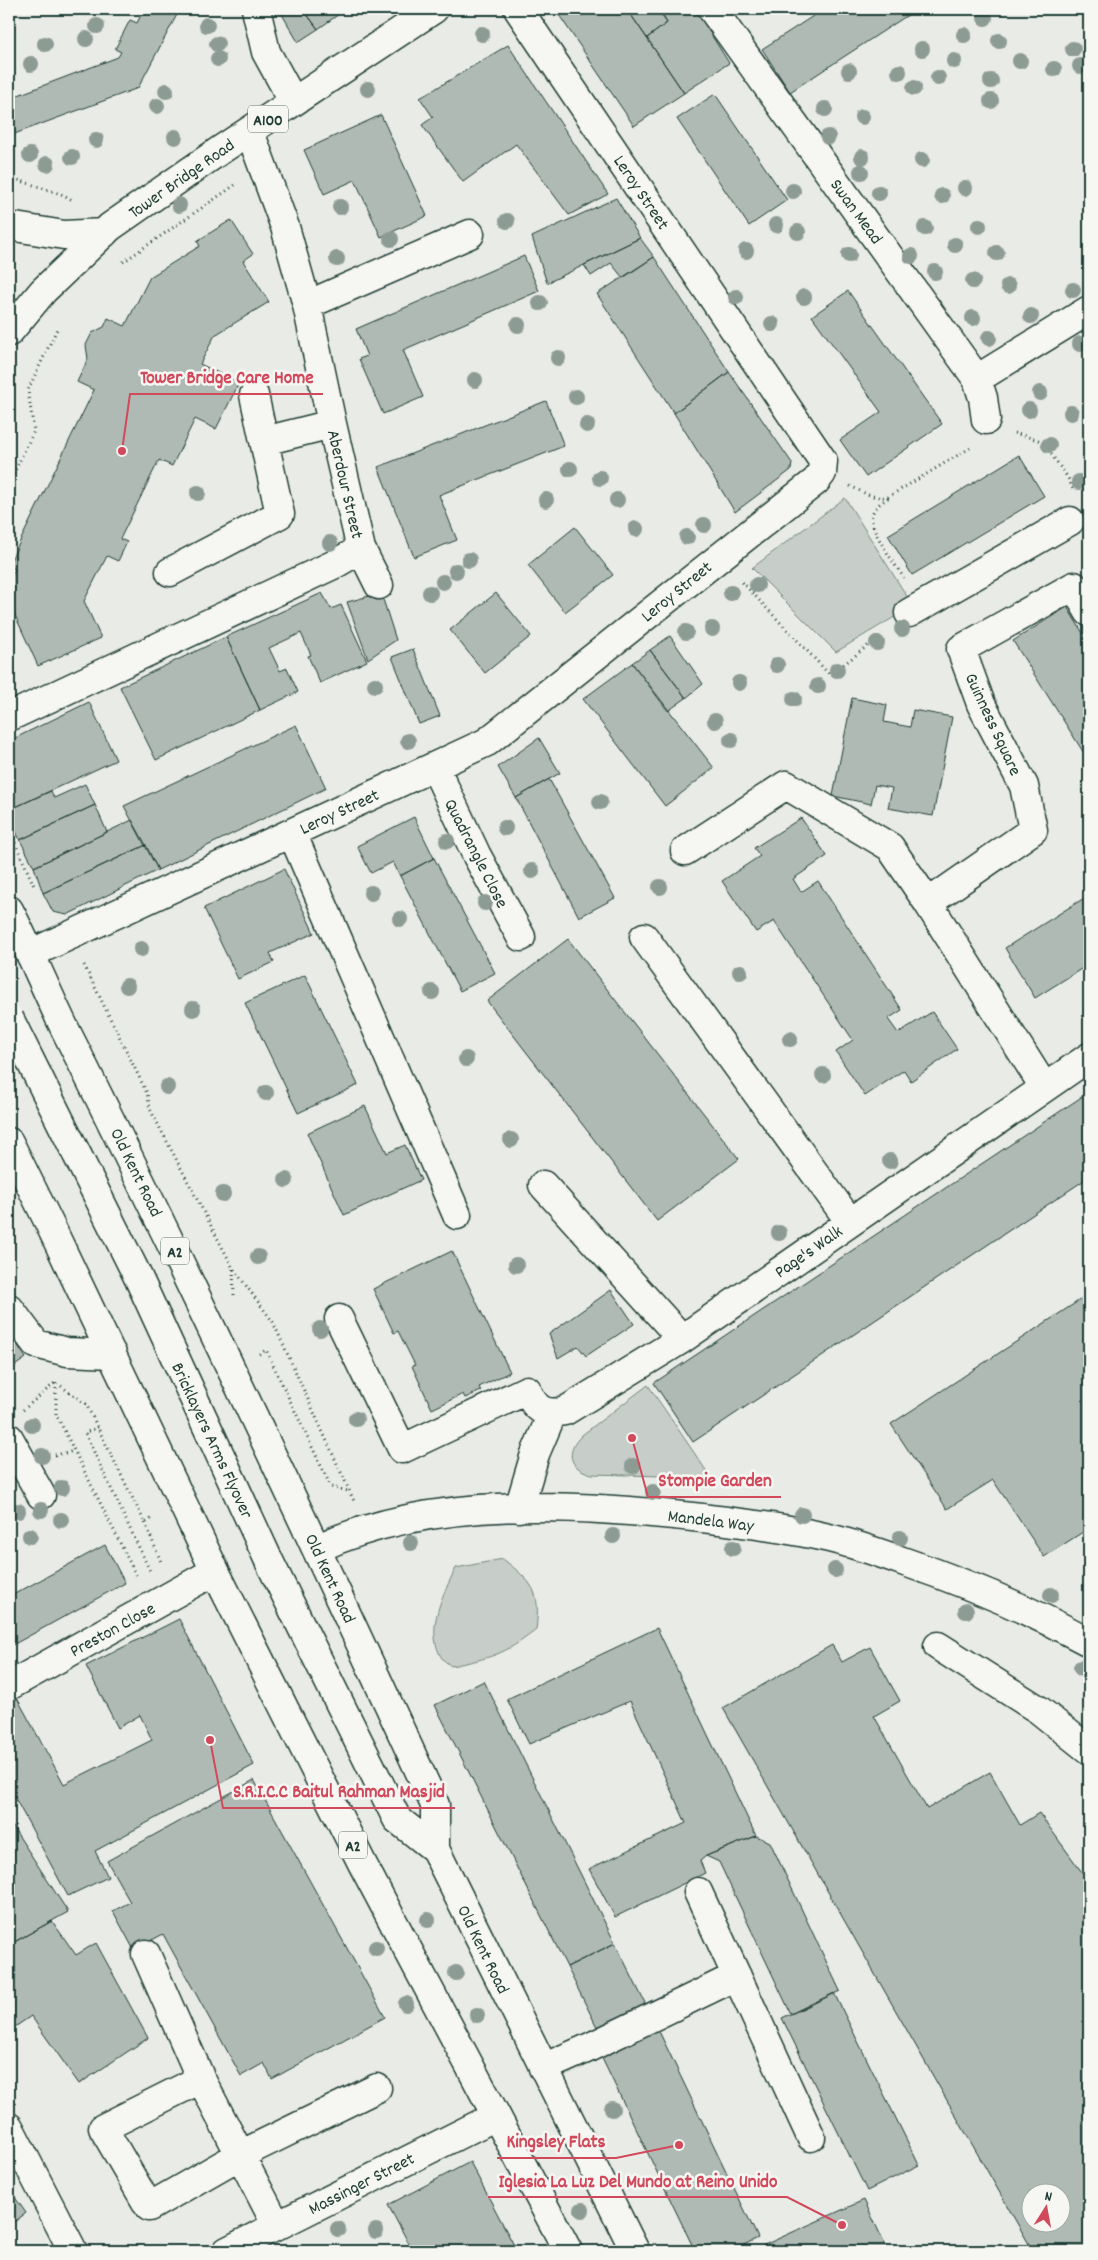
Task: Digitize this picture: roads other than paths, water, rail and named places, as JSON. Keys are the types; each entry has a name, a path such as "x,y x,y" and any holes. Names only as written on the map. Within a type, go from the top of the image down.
{"main road":[{"path":"256,9 266,52 293,101"},
{"name":"Tower Bridge Road","path":"9,332 43,291 104,233 219,151 434,9"},
{"name":"Leroy Street","path":"30,954 487,742 505,730 816,481 822,473 823,461 518,9"},
{"name":"Swan Mead","path":"712,9 977,379 983,398 986,420"},
{"name":"Aberdour Street","path":"9,717 334,564 361,549 307,305 285,227 250,132"},
{"path":"9,226 64,235 104,233"},
{"path":"307,305 470,234"},
{"path":"977,379 1089,310"},
{"path":"170,572 280,514 254,395"},
{"path":"264,441 332,424"},
{"path":"915,610 1070,521"},
{"path":"361,549 379,585"},
{"name":"Guinness Square","path":"928,903 1033,830 1024,786 981,704 960,649 1074,586 1089,612"},
{"name":"Quadrangle Close","path":"435,767 477,856 521,937"},
{"path":"685,851 786,785 890,847 928,903 1044,1087"},
{"path":"292,833 457,1215"},
{"name":"Old Kent Road","path":"9,910 149,1194 318,1548 435,1805 435,1848 635,2251"},
{"path":"644,937 850,1222"},
{"name":"Bricklayers Arms Flyover","path":"9,1018 138,1277 269,1562 396,1819 435,1848"},
{"name":"Page's Walk","path":"552,1414 567,1410 682,1339 1089,1057"},
{"name":"A2","path":"9,1142 215,1571 363,1865 568,2251"},
{"path":"543,1185 682,1339"},
{"path":"9,1308 36,1344 66,1352 112,1354"},
{"path":"339,1319 402,1449 526,1390 531,1400 543,1411 552,1414 532,1462 519,1508"},
{"path":"9,1438 41,1495"},
{"name":"Mandela Way","path":"318,1548 364,1529 412,1518 468,1510 519,1508 618,1510 678,1516 829,1538 926,1569 990,1594 1025,1608 1089,1642"},
{"name":"Preston Close","path":"9,1686 215,1571"},
{"path":"938,1646 1039,1710 1089,1750"},
{"path":"698,1892 811,2138"},
{"path":"146,1954 201,2079 277,2226"},
{"path":"543,2068 737,1976"},
{"path":"201,2079 102,2128 149,2207 240,2155 377,2088"},
{"name":"Massinger Street","path":"227,2251 496,2116"},
{"path":"9,2127 73,2251"}],"place":[{"name":"Tower Bridge Care Home","path":"122,451"},
{"name":"Stompie Garden","path":"632,1438"},
{"name":"S.R.I.C.C Baitul Rahman Masjid","path":"210,1740"},
{"name":"Kingsley Flats","path":"679,2145"},
{"name":"Iglesia La Luz Del Mundo at Reino Unido","path":"842,2225"}]}
